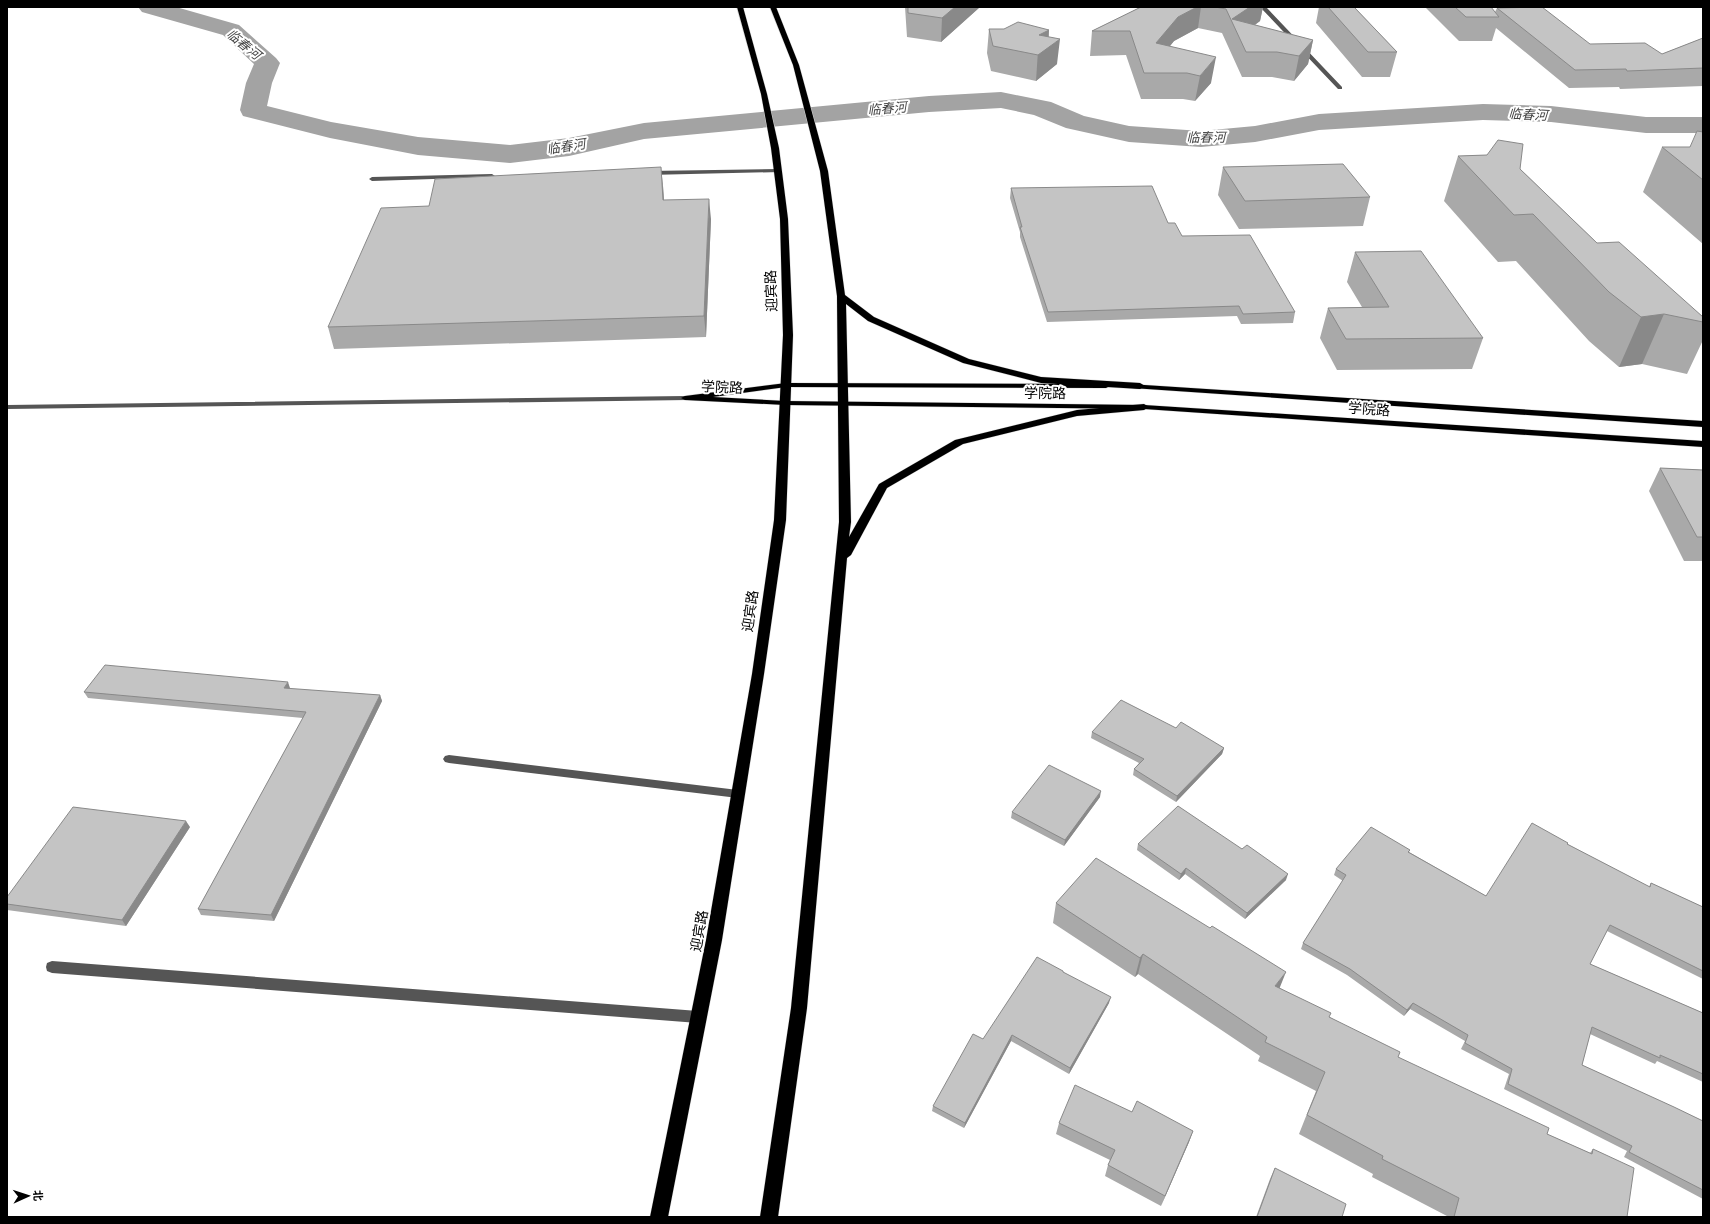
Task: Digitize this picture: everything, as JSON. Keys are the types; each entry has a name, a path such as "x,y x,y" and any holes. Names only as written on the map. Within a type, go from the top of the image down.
{"highway":[{"name":"迎宾路","path":"659,1217 714,940 758,674 780,520 788,335 784,219 775,148 764,94 740,7"},
{"path":"769,1217 799,1008 845,522 841,296 824,171 796,65 774,7"},
{"path":"841,296 871,319 966,361 1041,380 1140,386"},
{"path":"842,561 883,486 959,442 1077,413 1144,407"}],"main road":[{"name":"学院路","path":"686,398 786,385 1140,386 1703,424"},
{"name":"学院路","path":"686,398 785,403 1144,407 1703,444"}],"street":[{"path":"1263,7 1340,88"},
{"path":"643,173 778,171"},
{"path":"372,179 500,176"},
{"path":"7,407 686,398"},
{"path":"449,759 738,794"},
{"path":"52,967 698,1017"}],"building":[{"path":"908,7 955,7 942,18 908,13"},
{"path":"1141,7 1197,7 1178,17 1156,43 1216,57 1200,76 1187,73 1144,73 1130,31 1092,31"},
{"path":"1215,7 1250,7 1232,19 1313,40 1299,56 1277,52 1246,52 1226,9"},
{"path":"1328,7 1354,7 1397,52 1368,52"},
{"path":"1455,7 1491,7 1499,17 1466,17"},
{"path":"1542,7 1590,44 1645,43 1662,54 1703,38 1703,68 1627,71 1626,69 1575,70 1497,8"},
{"path":"1018,22 1049,30 1039,35 1060,39 1038,55 993,46 989,29 1004,29"},
{"path":"1697,131 1703,132 1703,180 1662,147 1690,147"},
{"path":"1498,140 1523,144 1520,169 1597,243 1619,242 1703,317 1703,322 1664,314 1641,317 1609,292 1533,214 1514,215 1458,156 1487,155"},
{"path":"1343,164 1370,197 1245,201 1223,167"},
{"path":"661,167 663,200 709,199 704,316 328,327 381,208 429,206 435,179"},
{"path":"1152,186 1168,223 1175,223 1182,236 1250,235 1295,312 1243,314 1239,306 1048,312 1020,227 1022,227 1011,188"},
{"path":"1421,251 1483,338 1346,339 1328,308 1389,307 1355,252"},
{"path":"1660,468 1703,470 1703,537 1697,537"},
{"path":"105,665 288,682 284,688 380,695 271,915 198,909 306,712 84,692"},
{"path":"1121,700 1176,728 1181,722 1224,748 1177,796 1134,769 1144,759 1092,732"},
{"path":"1049,765 1101,791 1065,840 1012,812"},
{"path":"1178,806 1242,849 1247,845 1288,874 1247,913 1186,868 1181,874 1138,844"},
{"path":"73,807 186,821 122,920 7,904 7,897"},
{"path":"1532,823 1568,843 1567,844 1650,887 1651,883 1703,907 1703,971 1610,925 1590,964 1703,1013 1703,1074 1660,1055 1660,1058 1592,1027 1582,1065 1703,1121 1703,1190 1629,1152 1632,1146 1508,1084 1512,1069 1465,1043 1468,1035 1413,1003 1407,1010 1350,969 1303,943 1346,875 1336,869 1371,827 1410,850 1408,852 1486,896"},
{"path":"1096,858 1210,928 1212,926 1286,972 1275,986 1331,1013 1329,1017 1400,1052 1398,1057 1549,1128 1547,1134 1592,1154 1593,1149 1634,1168 1627,1217 1454,1217 1459,1198 1382,1159 1383,1156 1307,1115 1325,1072 1265,1042 1267,1037 1143,954 1140,958 1056,903"},
{"path":"1037,957 1111,997 1070,1068 1012,1035 965,1123 933,1106 973,1034 983,1039"},
{"path":"1075,1085 1132,1112 1137,1101 1193,1131 1165,1196 1108,1165 1115,1150 1059,1123"},
{"path":"1275,1168 1346,1204 1342,1217 1257,1217"}],"waterway":[{"name":"临春河","path":"150,7 231,30 267,63 259,83 253,110 330,130 418,146 510,154 569,147 644,131 929,104 1001,100 1041,108 1076,122 1129,134 1201,139 1255,134 1319,122 1483,112 1551,114 1646,125 1703,125"}]}
